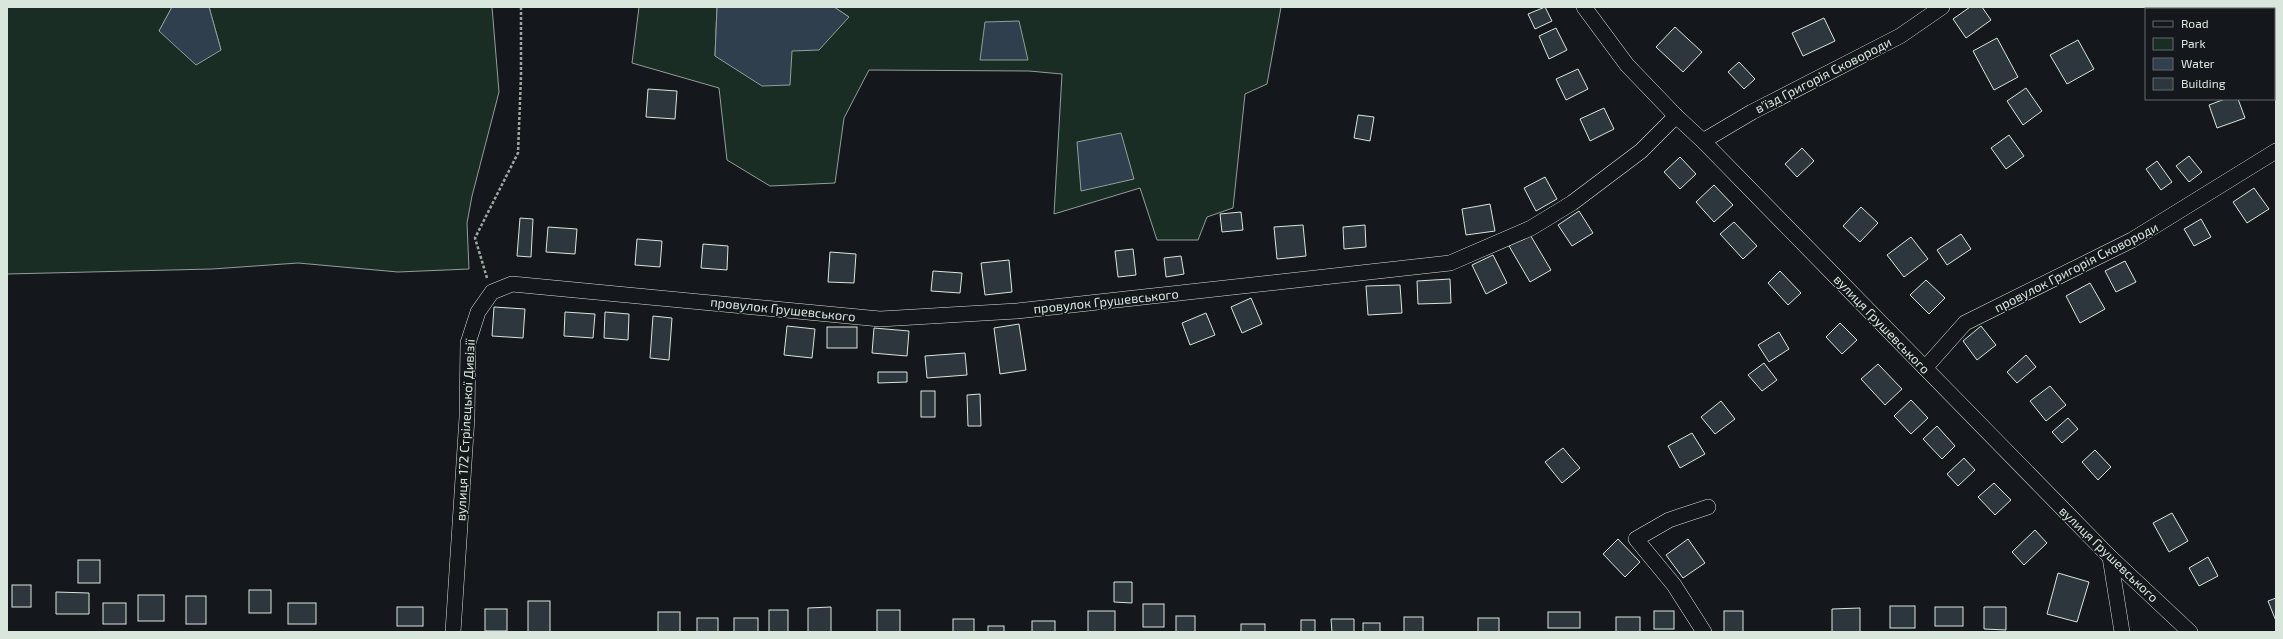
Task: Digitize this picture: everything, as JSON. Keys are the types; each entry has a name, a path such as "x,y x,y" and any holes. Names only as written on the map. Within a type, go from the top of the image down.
{"street":[{"name":"вулиця Грушевського","path":"1584,7 1627,65 1676,116 1703,141 2110,557 2190,632"},
{"name":"в'їзд Григорія Сковороди","path":"1703,141 1752,112 1900,36 1942,7"},
{"name":"провулок Грушевського","path":"492,292 512,284 880,319 1017,310 1450,263 1531,228 1572,203 1641,151 1676,116"},
{"name":"провулок Григорія Сковороди","path":"1925,368 1965,323 2132,240 2276,150"},
{"name":"вулиця 172 Стрілецької Дивізії","path":"453,632 467,417 468,343 478,312 492,292"},
{"path":"1704,632 1674,585 1636,539 1669,520 1708,507"},
{"path":"2110,557 2122,632"}],"path":[{"path":"492,292 475,238 518,153 521,76 521,7"}],"green space":[{"path":"7,7 172,7 159,31 221,50 209,7 492,7 499,92 472,196 467,223 469,269 398,272 298,263 212,269 7,274"},
{"path":"639,7 717,7 715,56 792,51 849,17 834,7 1281,7 1267,84 1245,94 1233,208 1207,217 1198,240 1157,240 1140,188 1054,214 1062,74 1029,71 869,70 844,118 835,183 770,186 727,160 719,88 632,63"}],"water":[{"path":"172,7 209,7 221,50 196,65 159,31"},
{"path":"717,7 834,7 849,17 819,50 792,51 790,85 762,86 715,56"},
{"path":"1019,21 1028,60 980,60 985,22"},
{"path":"1121,133 1134,179 1081,191 1077,142"}],"building":[{"path":"1545,7 1552,21 1535,29 1528,14"},
{"path":"1970,7 1982,7 1991,20 1966,38 1953,19"},
{"path":"1824,18 1835,41 1803,56 1792,33"},
{"path":"1675,27 1702,52 1683,72 1656,47"},
{"path":"1556,28 1567,50 1549,59 1539,36"},
{"path":"1997,38 2018,77 1994,90 1973,51"},
{"path":"2078,40 2094,69 2067,84 2050,55"},
{"path":"1739,62 1755,79 1744,89 1728,72"},
{"path":"1578,69 1588,89 1566,100 1556,79"},
{"path":"2276,84 2276,99 2275,96"},
{"path":"2026,88 2042,111 2023,125 2007,101"},
{"path":"648,89 677,91 675,119 646,117"},
{"path":"2222,100 2238,100 2245,118 2217,128 2209,105"},
{"path":"1604,108 1614,129 1590,141 1580,119"},
{"path":"1358,115 1374,117 1370,141 1354,138"},
{"path":"2009,135 2024,156 2006,169 1991,148"},
{"path":"1802,148 1814,161 1797,177 1785,164"},
{"path":"2189,156 2202,172 2189,182 2176,166"},
{"path":"1680,157 1696,174 1680,189 1664,172"},
{"path":"2157,161 2172,182 2161,190 2146,169"},
{"path":"1545,177 1557,199 1536,211 1524,188"},
{"path":"1714,185 1733,205 1714,222 1696,202"},
{"path":"2254,188 2269,209 2247,223 2233,202"},
{"path":"1490,204 1495,231 1466,235 1462,209"},
{"path":"1861,207 1878,223 1860,242 1843,226"},
{"path":"1579,211 1593,233 1572,246 1558,225"},
{"path":"1241,212 1243,230 1222,232 1220,214"},
{"path":"520,218 533,219 531,257 517,256"},
{"path":"2201,219 2211,237 2194,246 2184,229"},
{"path":"1734,222 1757,246 1743,259 1720,234"},
{"path":"1303,225 1306,256 1277,259 1274,227"},
{"path":"1365,225 1366,247 1344,249 1343,227"},
{"path":"548,227 577,229 575,254 546,252"},
{"path":"1529,233 1551,270 1530,282 1509,246"},
{"path":"1961,234 1971,249 1947,265 1937,250"},
{"path":"1911,237 1928,259 1904,277 1887,255"},
{"path":"637,239 662,241 660,267 635,265"},
{"path":"703,244 728,246 727,270 701,268"},
{"path":"1133,249 1136,275 1118,277 1115,251"},
{"path":"830,252 856,254 854,283 828,282"},
{"path":"1493,255 1507,283 1486,294 1472,265"},
{"path":"1181,256 1184,274 1166,277 1164,258"},
{"path":"1009,260 1012,292 985,295 981,263"},
{"path":"2125,261 2136,282 2116,292 2105,271"},
{"path":"933,271 962,273 960,293 931,291"},
{"path":"1780,271 1801,293 1788,305 1768,283"},
{"path":"1450,279 1451,303 1418,304 1417,281"},
{"path":"1926,280 1945,298 1929,314 1910,295"},
{"path":"2090,283 2105,309 2080,323 2066,296"},
{"path":"1400,285 1402,313 1368,315 1366,286"},
{"path":"1251,298 1262,324 1242,333 1231,307"},
{"path":"494,307 525,309 523,338 492,336"},
{"path":"565,312 595,314 593,338 564,336"},
{"path":"605,312 629,314 628,340 604,338"},
{"path":"1206,313 1215,335 1190,345 1182,323"},
{"path":"653,316 672,318 669,360 650,358"},
{"path":"1840,323 1857,340 1842,354 1826,337"},
{"path":"1019,324 1026,370 1000,374 994,328"},
{"path":"787,326 815,329 812,358 784,355"},
{"path":"1981,326 1996,345 1977,360 1963,341"},
{"path":"827,327 857,327 857,348 827,348"},
{"path":"874,328 909,331 907,356 872,353"},
{"path":"1779,332 1789,349 1769,362 1758,345"},
{"path":"965,353 967,375 927,378 925,356"},
{"path":"2026,355 2036,367 2017,383 2007,372"},
{"path":"1764,363 1777,380 1762,391 1748,375"},
{"path":"1878,364 1902,389 1885,405 1861,379"},
{"path":"878,372 907,372 907,382 878,383"},
{"path":"2050,386 2066,405 2046,421 2030,401"},
{"path":"921,391 935,391 935,417 921,417"},
{"path":"980,394 981,426 968,426 967,395"},
{"path":"1911,400 1928,418 1911,434 1894,416"},
{"path":"1721,401 1735,419 1715,434 1701,417"},
{"path":"2068,418 2078,429 2062,443 2052,432"},
{"path":"1937,426 1955,446 1942,459 1923,439"},
{"path":"1692,433 1705,454 1680,468 1668,446"},
{"path":"1563,448 1580,468 1562,483 1545,462"},
{"path":"2095,450 2111,467 2098,480 2082,462"},
{"path":"1964,458 1975,470 1958,486 1947,474"},
{"path":"1994,483 2011,500 1995,515 1978,497"},
{"path":"2172,513 2188,541 2169,552 2153,523"},
{"path":"2035,530 2047,543 2024,565 2012,552"},
{"path":"1618,539 1640,562 1625,577 1603,554"},
{"path":"1688,539 1705,563 1683,578 1666,555"},
{"path":"2208,557 2218,576 2199,586 2189,568"},
{"path":"78,560 100,560 100,583 78,583"},
{"path":"2058,573 2089,582 2077,622 2047,614"},
{"path":"1114,582 1132,582 1132,603 1114,602"},
{"path":"12,585 31,585 31,607 12,607"},
{"path":"249,590 271,590 271,613 249,613"},
{"path":"56,592 89,593 89,614 56,614"},
{"path":"138,595 164,595 164,621 138,621"},
{"path":"186,596 206,596 206,624 186,624"},
{"path":"2276,598 2276,621 2268,601"},
{"path":"528,601 550,601 550,632 528,632"},
{"path":"103,603 126,603 126,624 103,624"},
{"path":"288,603 316,603 316,624 288,624"},
{"path":"1143,604 1164,604 1164,627 1143,627"},
{"path":"1890,606 1915,606 1915,628 1890,628"},
{"path":"397,607 423,607 423,626 397,626"},
{"path":"831,607 831,632 808,632 808,608"},
{"path":"1935,607 1963,607 1963,626 1935,626"},
{"path":"1984,607 2006,607 2006,630 1984,629"},
{"path":"1860,608 1860,632 1832,632 1832,609"},
{"path":"485,609 507,609 507,631 485,631"},
{"path":"769,610 788,610 788,632 769,632"},
{"path":"877,610 900,610 900,632 877,632"},
{"path":"1088,611 1115,611 1115,632 1088,632"},
{"path":"1654,611 1674,611 1674,629 1654,629"},
{"path":"1724,611 1743,611 1743,632 1724,632"},
{"path":"658,612 680,612 680,632 658,632"},
{"path":"1548,612 1580,612 1580,628 1548,628"},
{"path":"1176,616 1195,616 1195,632 1176,632"},
{"path":"1404,617 1423,617 1423,632 1404,632"},
{"path":"1616,617 1640,617 1640,632 1616,632"},
{"path":"697,618 718,618 718,632 697,632"},
{"path":"734,618 758,618 758,632 734,632"},
{"path":"1478,618 1499,618 1499,632 1478,632"},
{"path":"953,619 974,619 974,632 953,632"},
{"path":"1331,619 1354,619 1354,632 1332,632"},
{"path":"1301,620 1315,620 1315,632 1301,632"},
{"path":"1032,621 1055,621 1055,632 1032,632"},
{"path":"1363,623 1380,623 1380,632 1363,632"},
{"path":"1241,624 1265,624 1265,632 1241,632"},
{"path":"988,626 1004,626 1004,632 988,632"}]}
